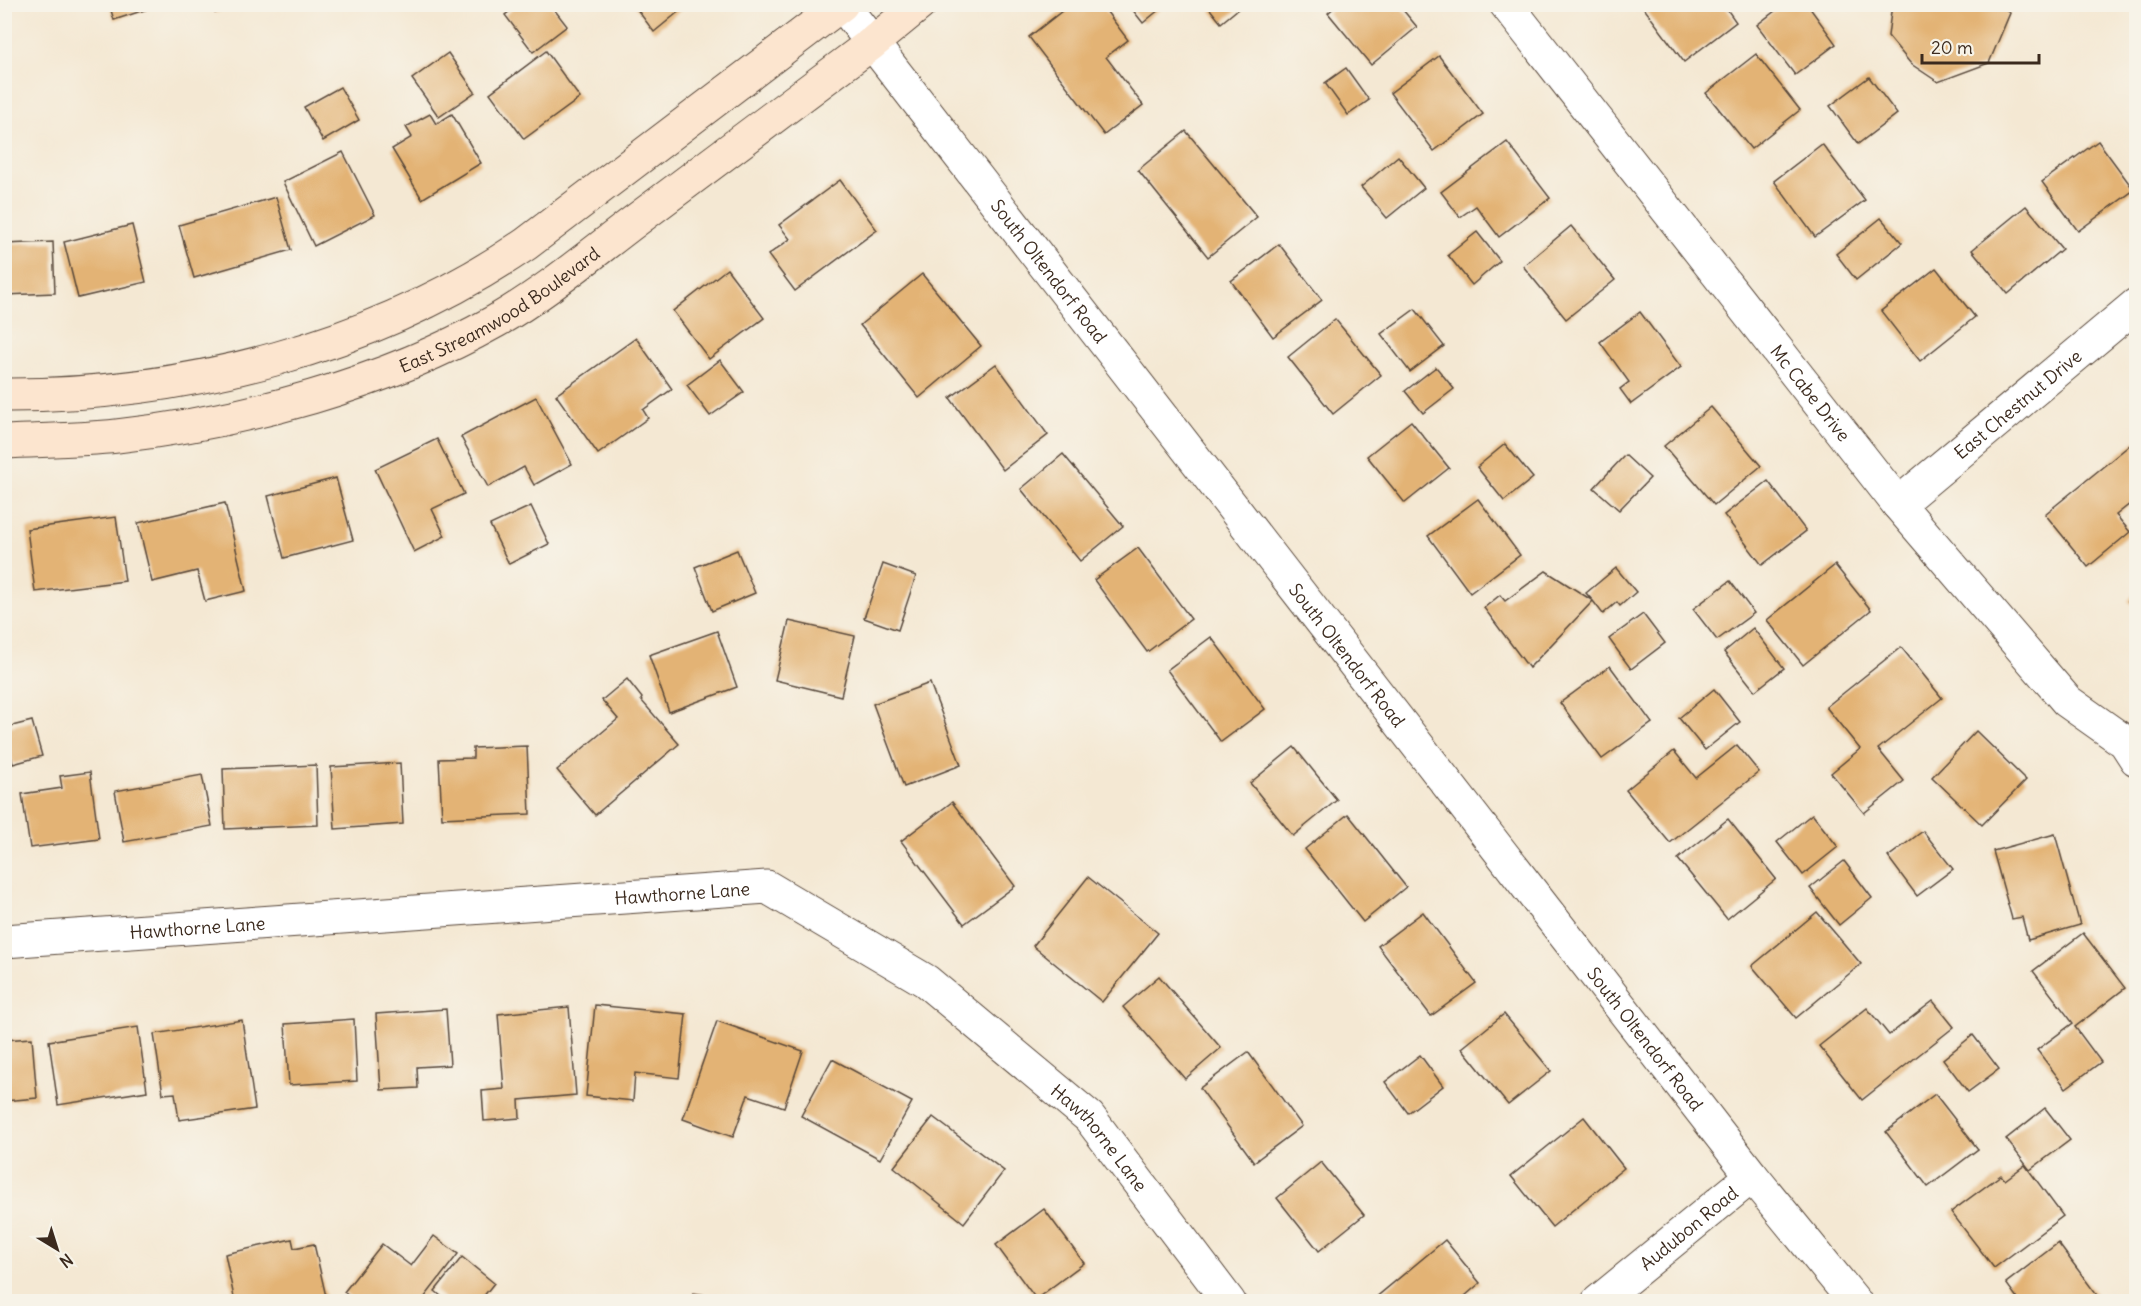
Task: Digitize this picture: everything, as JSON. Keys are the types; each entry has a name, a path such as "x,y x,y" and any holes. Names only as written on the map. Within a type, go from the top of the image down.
{"street":[{"name":"South Oltendorf Road","path":"842,4 1752,1176 1855,1302"},
{"name":"East Streamwood Boulevard","path":"4,395 79,394 173,382 219,373 324,343 416,307 486,272 526,244 842,4"},
{"name":"East Streamwood Boulevard","path":"4,442 116,436 235,417 330,392 424,356 496,321 526,301 871,44 920,4"},
{"name":"Mc Cabe Drive","path":"1506,4 1899,504 2067,701 2125,742 2136,759"},
{"name":"East Chestnut Drive","path":"1899,504 2136,305"},
{"name":"Hawthorne Lane","path":"4,941 767,887 926,981 1089,1117 1229,1302"},
{"name":"Audubon Road","path":"1598,1302 1752,1176"}],"building":[{"path":"109,4 160,4 160,5 114,20"},
{"path":"211,4 235,4 215,13"},
{"path":"519,4 550,4 567,26 533,52 505,15"},
{"path":"633,4 688,4 654,32"},
{"path":"1071,4 1101,4 1128,40 1106,57 1143,105 1104,135 1029,37"},
{"path":"1128,4 1166,4 1143,23"},
{"path":"1206,4 1244,4 1221,23"},
{"path":"1338,4 1398,4 1417,27 1371,65 1328,13"},
{"path":"1784,4 1807,4 1836,44 1795,75 1757,25"},
{"path":"1892,4 2003,4 2010,13 1989,63 1938,82 1911,64 1888,36"},
{"path":"1646,5 1724,5 1736,22 1684,62 1643,7"},
{"path":"546,51 580,98 524,139 490,93"},
{"path":"448,53 475,92 439,117 412,79"},
{"path":"1756,54 1800,110 1751,149 1706,93"},
{"path":"1439,56 1483,114 1434,151 1390,93"},
{"path":"1346,68 1369,100 1348,115 1325,83"},
{"path":"1869,77 1897,114 1858,144 1830,106"},
{"path":"340,87 359,120 323,141 304,107"},
{"path":"430,114 436,124 452,114 481,163 422,199 392,149 412,137 406,127"},
{"path":"1186,131 1257,217 1208,257 1138,170"},
{"path":"2098,141 2134,190 2078,231 2042,182"},
{"path":"1507,142 1550,198 1499,237 1476,206 1460,217 1441,192"},
{"path":"1822,144 1865,200 1815,237 1774,181"},
{"path":"343,152 375,215 314,246 283,182"},
{"path":"1398,156 1424,188 1387,218 1361,187"},
{"path":"840,180 877,230 795,291 768,255 790,239 779,225"},
{"path":"276,197 291,250 194,278 179,225"},
{"path":"2026,206 2062,249 2008,294 1972,250"},
{"path":"1881,218 1902,243 1856,280 1836,254"},
{"path":"132,225 146,282 78,298 64,242"},
{"path":"1571,226 1615,280 1566,319 1523,266"},
{"path":"1477,232 1500,261 1472,285 1448,255"},
{"path":"53,242 55,293 4,295 4,244"},
{"path":"1279,244 1322,300 1273,337 1231,281"},
{"path":"1936,268 1975,317 1920,361 1881,311"},
{"path":"727,269 764,318 709,359 673,311"},
{"path":"922,274 981,346 919,398 860,325"},
{"path":"1415,309 1444,346 1410,372 1381,334"},
{"path":"1640,312 1681,367 1631,404 1620,389 1629,382 1600,342"},
{"path":"1335,319 1381,375 1333,414 1288,357"},
{"path":"636,338 672,389 643,410 648,418 598,454 556,395"},
{"path":"720,360 744,392 710,416 687,385"},
{"path":"996,364 1048,435 1003,470 950,398"},
{"path":"1436,367 1454,389 1423,413 1405,391"},
{"path":"536,397 572,464 534,485 524,467 488,487 461,437"},
{"path":"1711,407 1761,466 1714,505 1664,446"},
{"path":"1411,421 1449,468 1405,503 1367,456"},
{"path":"437,439 464,494 432,509 445,536 414,552 375,469"},
{"path":"2136,440 2136,502 2135,500 2116,515 2130,532 2088,567 2045,514"},
{"path":"1505,444 1533,478 1504,501 1477,467"},
{"path":"1063,454 1123,526 1080,561 1021,489"},
{"path":"1625,455 1650,478 1619,510 1594,488"},
{"path":"336,478 353,540 284,558 268,496"},
{"path":"1768,481 1806,531 1762,565 1724,515"},
{"path":"1478,499 1520,555 1470,593 1428,536"},
{"path":"225,503 246,591 205,601 197,571 152,582 138,523"},
{"path":"531,506 549,544 509,564 490,525"},
{"path":"116,517 125,581 35,592 27,529"},
{"path":"4,529 8,529 6,565 4,565"},
{"path":"1138,548 1191,619 1147,652 1094,580"},
{"path":"737,550 755,593 712,611 695,567"},
{"path":"883,564 916,576 898,630 864,618"},
{"path":"1835,565 1871,610 1803,665 1767,620"},
{"path":"1616,568 1636,592 1620,606 1617,602 1603,614 1586,593"},
{"path":"1546,571 1593,601 1529,668 1484,608 1500,595 1505,601"},
{"path":"1730,581 1754,613 1717,640 1693,609"},
{"path":"2136,591 2136,608 2128,601"},
{"path":"1643,614 1665,643 1631,669 1609,639"},
{"path":"789,621 855,636 841,696 775,680"},
{"path":"1753,628 1784,668 1755,691 1724,652"},
{"path":"717,631 737,687 669,712 649,655"},
{"path":"1211,637 1265,709 1221,742 1167,670"},
{"path":"1901,647 1942,698 1878,749 1904,781 1864,813 1831,773 1860,749 1826,707"},
{"path":"1610,666 1652,723 1602,759 1560,703"},
{"path":"627,679 642,698 641,700 679,744 595,815 557,770 618,719 602,700"},
{"path":"930,683 961,765 904,787 873,704"},
{"path":"1714,689 1740,722 1705,750 1679,718"},
{"path":"32,721 42,756 13,764 4,728"},
{"path":"1976,731 2026,780 1982,825 1932,777"},
{"path":"1737,745 1759,772 1670,843 1626,790 1674,751 1696,778"},
{"path":"527,746 530,814 442,818 439,759 473,758 473,748"},
{"path":"1294,747 1337,800 1293,836 1250,783"},
{"path":"400,763 403,824 335,829 331,767"},
{"path":"316,765 318,825 225,829 223,769"},
{"path":"90,772 99,839 30,848 22,794 62,788 60,776"},
{"path":"202,775 212,826 124,842 115,791"},
{"path":"952,802 1015,886 964,924 901,841"},
{"path":"1348,814 1406,887 1363,922 1305,849"},
{"path":"1812,814 1838,847 1803,875 1777,842"},
{"path":"1728,819 1776,879 1727,919 1678,859"},
{"path":"1923,831 1953,869 1917,896 1888,857"},
{"path":"2055,834 2080,925 2028,940 2022,917 2012,919 1993,851"},
{"path":"1844,861 1872,898 1839,925 1810,888"},
{"path":"1088,877 1158,933 1102,1002 1033,946"},
{"path":"1423,912 1476,983 1431,1016 1378,946"},
{"path":"1817,912 1861,964 1796,1018 1752,966"},
{"path":"2083,933 2125,988 2075,1027 2101,1062 2066,1088 2037,1050 2073,1023 2033,971"},
{"path":"1159,976 1221,1048 1185,1079 1123,1007"},
{"path":"1933,1001 1954,1027 1862,1100 1819,1046 1867,1008 1889,1035"},
{"path":"595,1005 686,1014 679,1078 635,1073 633,1101 586,1096"},
{"path":"569,1007 576,1095 519,1100 520,1118 484,1121 482,1091 504,1089 498,1014"},
{"path":"446,1009 450,1065 417,1067 418,1088 381,1090 376,1014"},
{"path":"1504,1014 1551,1071 1508,1105 1462,1048"},
{"path":"354,1019 357,1081 289,1085 285,1024"},
{"path":"242,1020 255,1109 179,1120 175,1093 163,1094 154,1034"},
{"path":"717,1021 803,1051 784,1107 748,1095 733,1137 683,1119"},
{"path":"138,1027 147,1091 58,1105 49,1041"},
{"path":"1973,1035 1999,1069 1968,1092 1943,1059"},
{"path":"32,1038 37,1098 4,1101 4,1040"},
{"path":"1248,1052 1302,1126 1254,1162 1200,1088"},
{"path":"1420,1055 1443,1086 1408,1113 1385,1082"},
{"path":"832,1059 912,1102 880,1159 801,1116"},
{"path":"1935,1094 1978,1149 1928,1187 1886,1132"},
{"path":"2045,1108 2070,1140 2030,1170 2006,1139"},
{"path":"933,1117 1004,1171 964,1223 894,1167"},
{"path":"1584,1117 1624,1168 1552,1227 1511,1176"},
{"path":"1321,1162 1364,1215 1319,1251 1277,1198"},
{"path":"2025,1165 2063,1216 1994,1268 1951,1212 2001,1175 2005,1180"},
{"path":"1044,1209 1084,1263 1036,1299 996,1245"},
{"path":"434,1236 458,1254 421,1302 356,1302 344,1292 382,1244 411,1266"},
{"path":"292,1239 294,1248 314,1244 327,1301 235,1302 225,1254"},
{"path":"1445,1240 1480,1283 1458,1302 1376,1302 1374,1299"},
{"path":"2058,1243 2102,1302 2020,1302 2006,1283"},
{"path":"462,1257 494,1283 479,1302 448,1302 435,1291"},
{"path":"693,1293 738,1300 738,1302 692,1302"}]}
